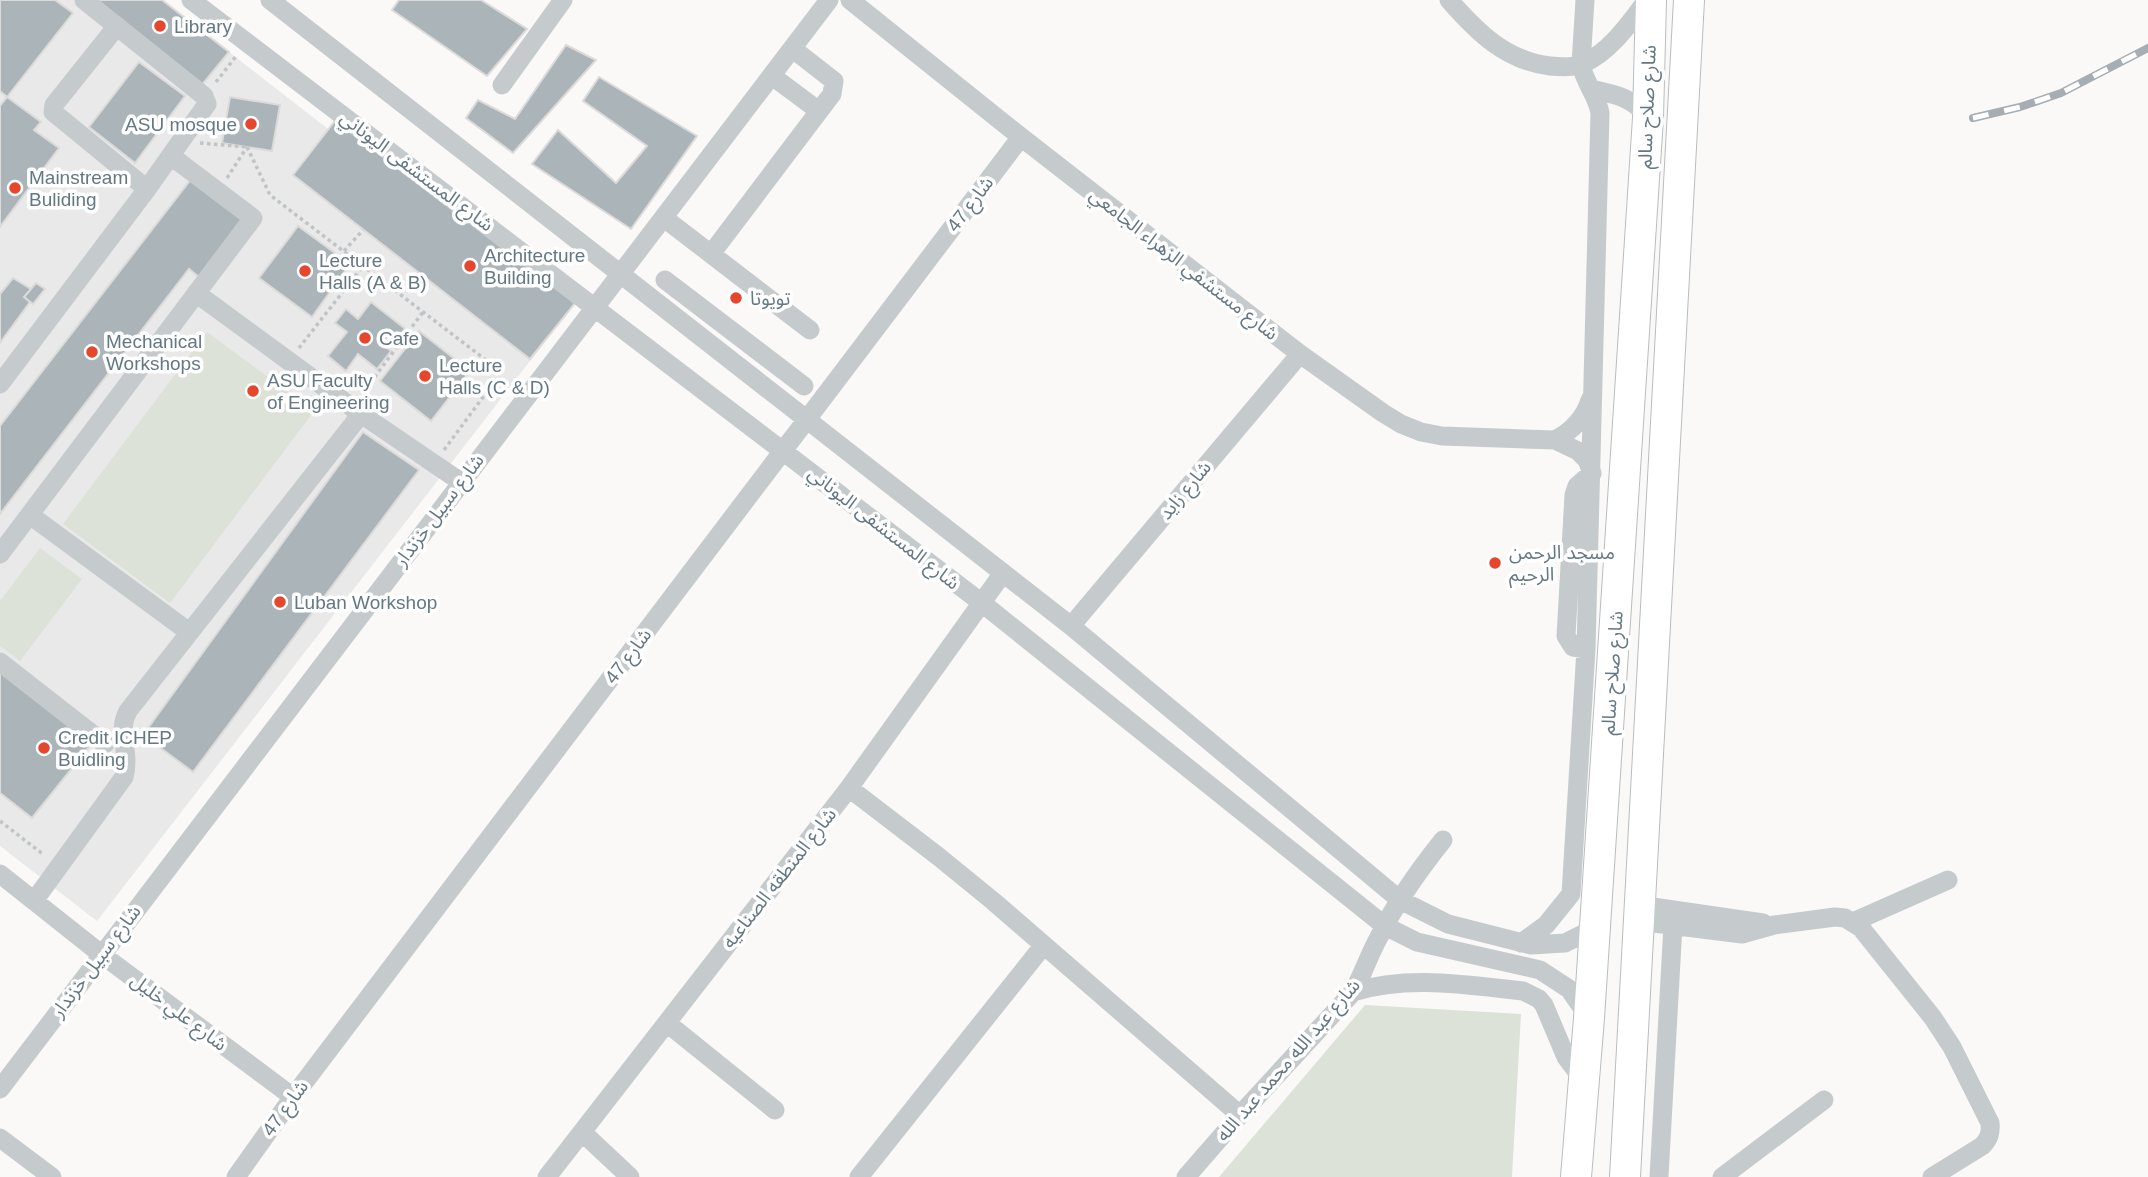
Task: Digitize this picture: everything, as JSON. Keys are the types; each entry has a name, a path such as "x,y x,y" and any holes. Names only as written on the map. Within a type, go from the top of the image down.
{"highway":[{"name":"شارع صلاح سالم","path":"1576,1177 1589,1018 1648,118 1649,0"},
{"name":"شارع صلاح سالم","path":"1631,1176 1638,924 1689,0"}],"street":[{"path":"0,384 205,108 206,100 84,0"},
{"name":"شارع المستشفى اليوناني","path":"191,0 982,603 1385,926 1417,942 1540,970 1569,989 1589,1018"},
{"name":"شارع المستشفى اليوناني","path":"270,0 1071,626 1400,900 1448,924 1521,943 1548,946 1565,943 1595,928"},
{"path":"502,85 563,0"},
{"name":"شارع سبيل خزندار","path":"0,1089 830,0"},
{"name":"شارع مستشفي الزهراء الجامعي","path":"850,0 1300,354 1383,413 1421,432 1442,436 1555,440 1578,450 1587,460 1592,473"},
{"path":"1449,0 1473,27 1500,48 1530,64 1560,67 1581,64 1599,54 1649,0"},
{"path":"1521,943 1546,925 1571,894 1586,649 1600,113 1583,75 1581,64 1585,0"},
{"path":"117,26 54,105 53,112 147,189"},
{"path":"711,254 832,94 834,81 829,75 793,48"},
{"path":"772,76 819,111"},
{"path":"1591,89 1631,100 1648,118"},
{"name":"شارع 47","path":"236,1177 293,1097 1021,137"},
{"path":"0,554 253,218 218,191 176,148"},
{"path":"664,218 810,330"},
{"path":"665,279 804,386"},
{"path":"196,293 461,482"},
{"path":"721,353 735,333"},
{"name":"شارع زايد","path":"1071,626 1300,354"},
{"path":"1555,440 1575,427 1591,396"},
{"path":"34,901 124,777 128,756 122,730 128,711 357,410"},
{"path":"30,515 189,632"},
{"name":"شارع المنطقه الصناعيه","path":"547,1177 849,788 1003,573"},
{"path":"0,662 105,744"},
{"path":"849,788 939,857 1240,1115"},
{"name":"شارع عبد الله محمد عبد الله","path":"1186,1177 1353,992 1400,900 1443,840"},
{"name":"شارع علي خليل","path":"0,874 101,954 293,1097"},
{"path":"1853,922 1948,880"},
{"path":"1638,924 1774,925 1835,917 1853,922 1868,937 1943,1033 1961,1062 1990,1123 1988,1140 1982,1146 1932,1177"},
{"path":"1638,924 1673,925 1742,934 1774,925"},
{"path":"1638,924 1672,951"},
{"path":"1659,1177 1673,925"},
{"path":"859,1177 1043,946"},
{"path":"1353,992 1372,986 1411,981 1524,991 1545,1005 1566,1057 1584,1081"},
{"path":"667,1023 775,1110"},
{"path":"1722,1177 1824,1100"},
{"path":"582,1132 630,1177"},
{"path":"0,1138 52,1177"}],"path":[{"path":"213,85 236,57"},
{"path":"176,148 247,147"},
{"path":"218,191 247,147"},
{"path":"247,147 270,195 486,360 491,379 489,389 434,463"},
{"path":"344,251 363,230"},
{"path":"289,360 363,266"},
{"path":"357,410 423,312"},
{"path":"0,821 60,867"}],"shaded area":[{"name":"ASU Faculty of Engineering","path":"0,0 162,0 546,298 568,312 97,921 0,846"},
{"path":"207,332 314,411 170,603 63,524"},
{"path":"40,548 82,579 20,661 0,646 0,601"},
{"path":"1365,1005 1521,1014 1512,1177 1219,1177"}],"building":[{"path":"0,0 55,0 73,13 7,97 0,91"},
{"name":"Library","path":"92,0 162,0 229,52 201,86"},
{"path":"399,0 481,0 527,29 487,76 392,10"},
{"path":"566,45 596,60 513,153 466,118 478,100 515,119"},
{"path":"139,62 185,96 135,163 89,127"},
{"path":"599,77 697,136 631,229 532,164 558,130 616,183 647,146 583,101"},
{"name":"Mainstream Buliding","path":"7,97 41,122 34,130 59,148 0,227 0,106"},
{"name":"ASU mosque","path":"230,97 280,105 272,151 222,143"},
{"name":"Architecture Building","path":"338,117 576,302 530,359 293,175"},
{"name":"Mechanical Workshops","path":"192,178 245,219 199,277 189,269 0,514 0,426"},
{"name":"Lecture Halls (A & B)","path":"298,226 350,264 312,317 259,278"},
{"path":"13,278 31,289 24,297 30,302 0,343 0,294"},
{"path":"36,283 45,289 33,304 24,297"},
{"name":"Cafe","path":"371,302 408,331 400,341 390,334 382,344 391,351 377,369 358,354 346,371 328,356 347,332 335,323 346,309 358,319"},
{"name":"Lecture Halls (C & D)","path":"419,331 470,371 431,421 380,381"},
{"name":"Luban Workshop","path":"363,432 419,470 193,772 143,735"},
{"name":"Credit ICHEP Buidling","path":"0,672 93,742 32,818 0,793"}],"railway":[{"path":"1973,118 2020,107 2061,93 2148,48"}],"place":[{"name":"Library","path":"160,26"},
{"name":"ASU mosque","path":"251,124"},
{"name":"Mainstream Buliding","path":"15,188"},
{"name":"Architecture Building","path":"470,266"},
{"name":"Lecture Halls (A & B)","path":"305,271"},
{"name":"تويوتا","path":"736,298"},
{"name":"Cafe","path":"365,338"},
{"name":"Mechanical Workshops","path":"92,352"},
{"name":"Lecture Halls (C & D)","path":"425,376"},
{"name":"ASU Faculty of Engineering","path":"253,391"},
{"name":"مسجد الرحمن الرحيم","path":"1495,563"},
{"name":"Luban Workshop","path":"280,602"},
{"name":"Credit ICHEP Buidling","path":"44,748"}]}
